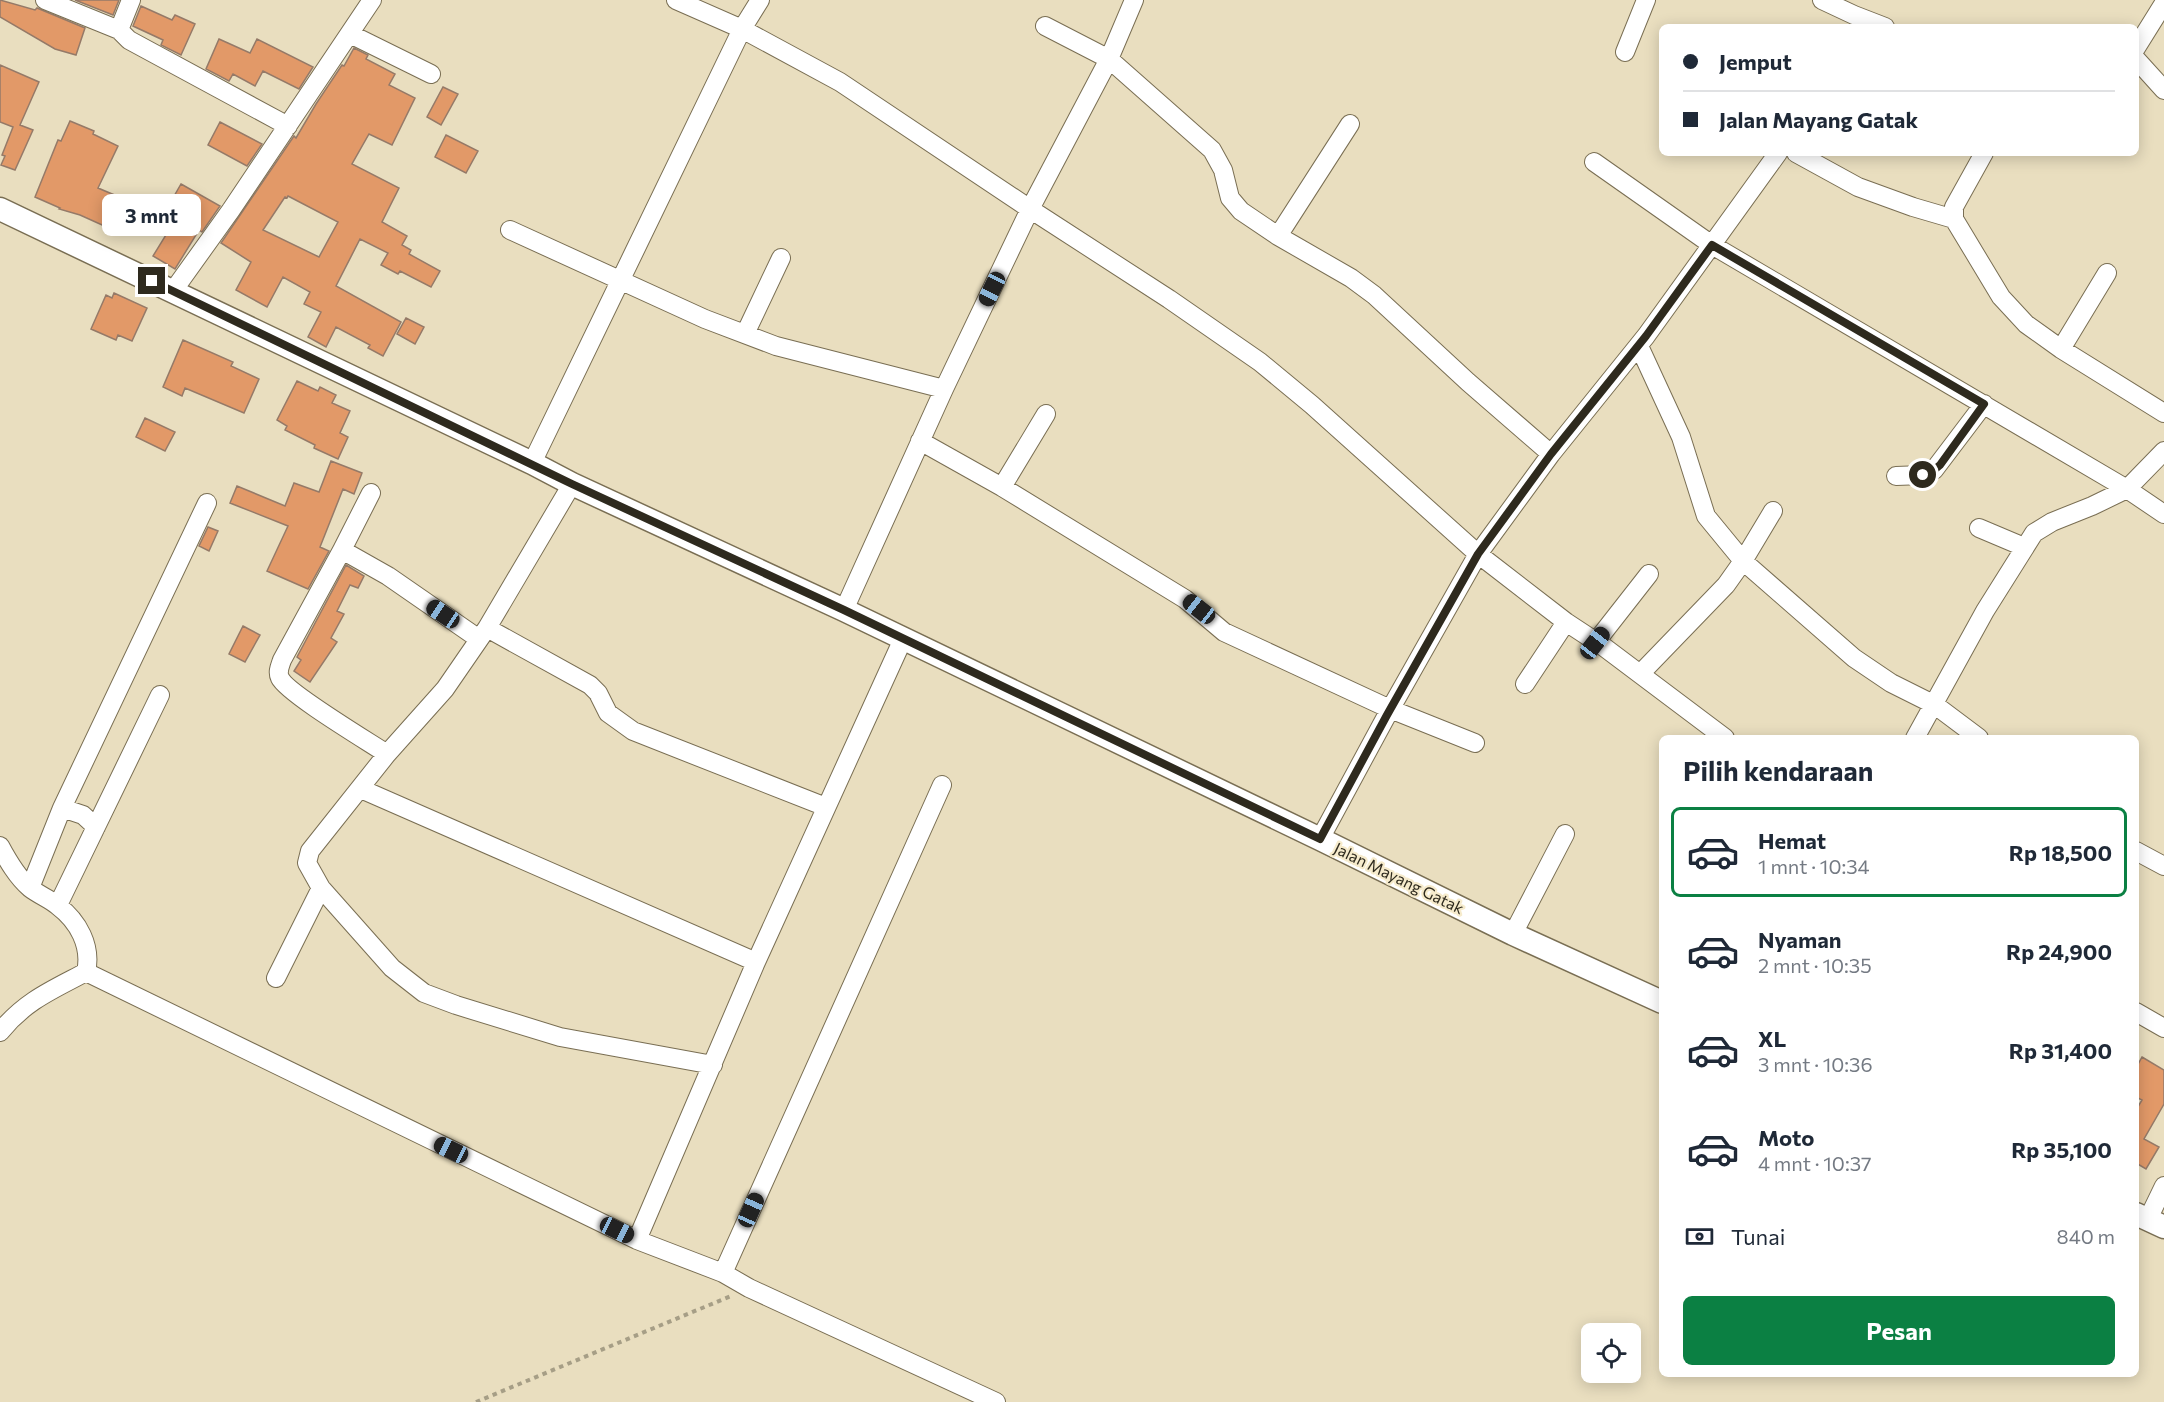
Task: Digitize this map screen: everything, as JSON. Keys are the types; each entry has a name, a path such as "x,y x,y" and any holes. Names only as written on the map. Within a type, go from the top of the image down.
{"street":[{"path":"45,0 119,30 129,40 288,126"},
{"path":"119,30 131,0"},
{"path":"173,291 372,0"},
{"path":"676,0 742,29 840,82 1169,299 1260,362 1312,405 1478,554 1566,622 1721,735"},
{"path":"532,463 742,29 760,0"},
{"path":"844,610 944,389 1030,209 1109,59 1134,0"},
{"path":"1625,52 1646,0"},
{"path":"1822,0 1851,21 1868,24"},
{"path":"2139,43 2164,3"},
{"path":"1045,26 1109,59 1212,150 1223,170 1230,198 1241,211 1278,237 1351,278 1374,295 1468,382 1551,454"},
{"path":"350,34 431,74"},
{"path":"2139,62 2164,90"},
{"path":"1278,237 1350,124"},
{"path":"1320,839 1390,709 1478,554 1551,454 1643,341 1776,156"},
{"path":"1801,156 1858,187 1954,219"},
{"path":"1982,156 1954,207 1954,219 2007,305 2026,324 2061,349 2164,413"},
{"path":"1594,162 1712,245 2127,489 2164,514"},
{"name":"Jalan Mayang Gatak","path":"0,209 572,484 844,610 1513,934 1659,1001"},
{"path":"510,230 705,319 776,346 944,389"},
{"path":"745,334 781,258"},
{"path":"2061,349 2107,273"},
{"path":"1643,341 1681,437 1706,516 1743,561 1854,658 1891,683 1935,705 1975,735"},
{"path":"1896,476 1923,475 1934,470 1984,404"},
{"path":"1002,487 1046,414"},
{"path":"920,441 1002,487 1185,599 1224,632 1390,709 1475,743"},
{"path":"1917,735 1985,611 2034,533 2042,527 2127,489 2164,451"},
{"path":"572,484 484,633 445,688 387,754 308,855 308,866 321,888 393,968 424,993 560,1037 713,1065"},
{"path":"371,493 282,660 279,676 295,693 387,754"},
{"path":"30,888 62,808 207,503"},
{"path":"1640,674 1725,585 1743,561 1773,511"},
{"path":"1979,528 2024,548"},
{"path":"342,550 484,633 590,685 598,693 608,713 633,731 826,807"},
{"path":"1595,643 1648,574"},
{"path":"1525,684 1566,622"},
{"path":"637,1240 756,962 903,639"},
{"path":"58,905 160,695"},
{"path":"723,1273 942,785"},
{"path":"361,789 756,962"},
{"path":"62,808 83,815 96,827"},
{"path":"1513,934 1565,834"},
{"path":"0,846 16,872 30,888 58,905 72,918 87,950 86,972"},
{"path":"2139,853 2164,866"},
{"path":"276,978 321,888"},
{"path":"0,1032 7,1010 86,972"},
{"path":"86,972 637,1240 723,1273 749,1288 996,1402"},
{"path":"2139,1014 2164,1028"},
{"path":"2149,1220 2164,1186"}],"path":[{"path":"476,1402 749,1288"}],"building":[{"path":"0,0 35,10 37,8 85,28 76,55 55,49 0,17"},
{"path":"75,0 119,0 113,15"},
{"path":"141,6 172,20 175,15 195,24 181,55 161,45 163,40 133,26"},
{"path":"219,39 250,53 257,39 313,67 299,89 263,71 255,86 233,74 229,81 206,69"},
{"path":"354,48 368,55 366,59 395,74 389,85 415,98 392,145 369,134 352,164 399,188 382,222 407,236 402,245 411,250 409,254 440,271 431,287 400,271 398,274 381,265 388,253 360,239 336,286 401,322 383,356 368,348 370,345 336,327 326,347 308,337 321,312 304,304 310,292 283,277 267,307 236,290 251,262 221,243 294,136 296,138 342,65 344,66","holes":["288,196 338,222 319,257 263,230 285,197"]},
{"path":"0,65 39,82 20,125 33,130 15,170 1,165 5,156 2,155 13,127 0,122"},
{"path":"443,87 458,94 441,125 427,117"},
{"path":"70,121 94,131 93,134 118,146 98,188 124,199 111,229 35,197 58,140 61,141"},
{"path":"220,122 262,144 247,166 208,145"},
{"path":"446,135 478,151 466,173 435,157"},
{"path":"181,184 220,206 202,232 199,230 175,269 153,256 177,217 169,212 176,200 173,198"},
{"path":"114,293 147,308 132,341 118,335 116,340 91,329 106,295 112,298"},
{"path":"406,318 424,327 415,344 397,334"},
{"path":"183,340 233,362 231,366 259,379 244,413 185,388 182,396 163,387"},
{"path":"297,381 318,391 320,387 336,395 332,403 350,411 340,433 348,437 338,459 314,448 315,445 285,430 287,426 277,420"},
{"path":"145,418 175,432 165,451 136,437"},
{"path":"331,461 362,473 354,494 343,489 320,547 329,551 308,589 267,571 288,526 230,503 237,486 285,506 294,483 319,492"},
{"path":"208,527 218,531 209,551 199,546"},
{"path":"346,565 364,576 358,588 350,585 337,611 344,614 331,638 337,642 310,682 294,671 301,660 297,657"},
{"path":"243,626 260,635 245,662 229,654"},
{"path":"2142,1057 2164,1070 2164,1104 2144,1139 2159,1147 2146,1169 2139,1165 2139,1105 2142,1100 2139,1098 2139,1062"}],"route":[{"path":"152,281 572,484 844,610 1320,839 1478,554 1551,454 1646,336 1712,245 1984,404 1940,465 1923,475"}]}
